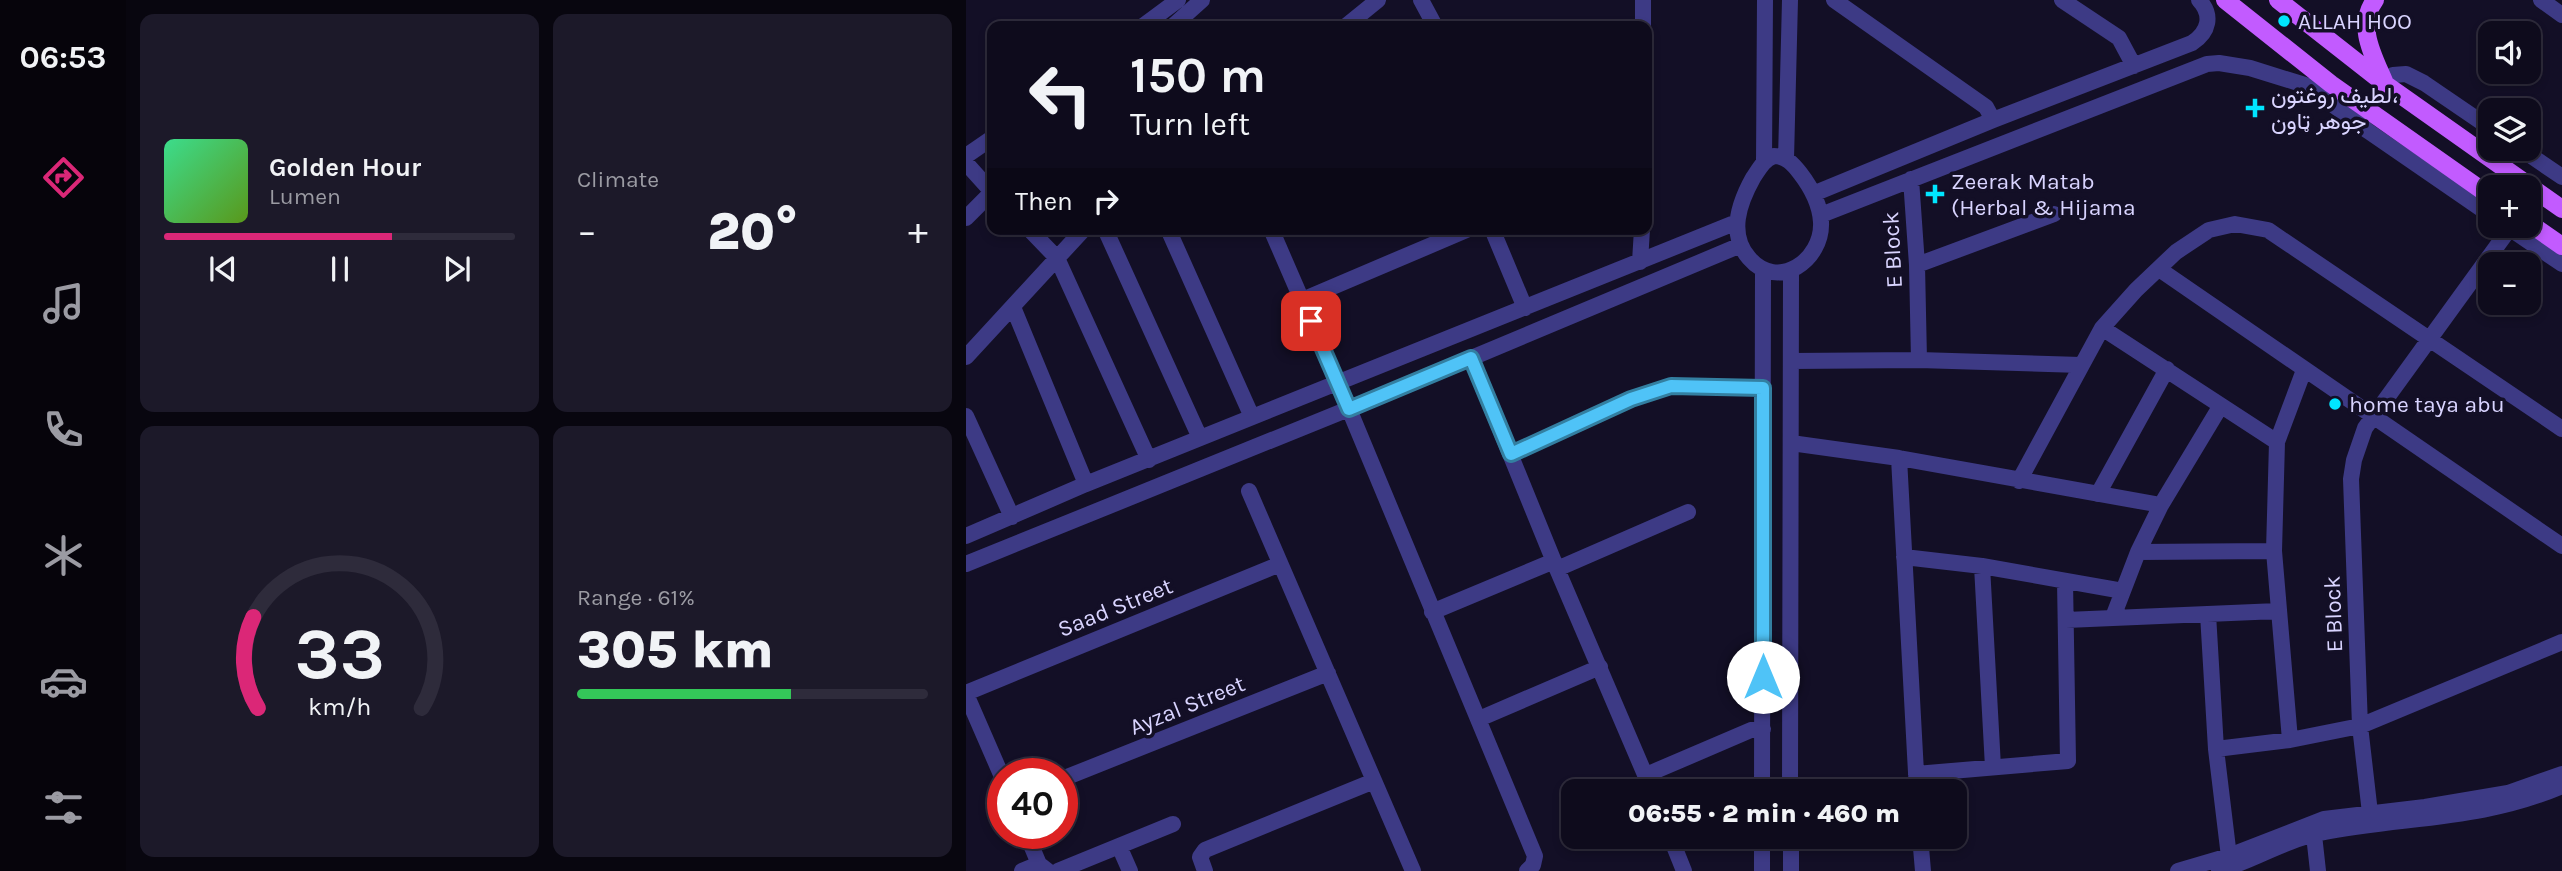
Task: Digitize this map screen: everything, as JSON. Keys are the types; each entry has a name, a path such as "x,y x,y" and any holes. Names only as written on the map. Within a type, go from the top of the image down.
{"main road":[{"path":"2225,0 2326,89 2478,188"},
{"path":"2278,0 2385,85 2562,209"},
{"path":"2375,0 2368,12 2366,30 2385,85"},
{"path":"2541,231 2562,246"}],"street":[{"path":"1150,21 1178,0"},
{"path":"1179,21 1202,0"},
{"path":"1352,21 1378,0"},
{"path":"1421,0 1432,21"},
{"path":"1643,0 1643,21"},
{"path":"1764,162 1765,0"},
{"path":"1786,159 1790,0"},
{"path":"1834,0 1986,107 1993,120"},
{"path":"2062,0 2119,38 2134,66"},
{"path":"1813,194 2201,38 2208,19 2199,0"},
{"path":"2541,0 2562,15"},
{"path":"1821,215 2207,64 2229,64 2326,89 2368,131 2478,207"},
{"path":"2385,85 2393,75 2406,74 2478,120"},
{"path":"966,156 987,141"},
{"path":"1774,156 1786,159 1803,177 1821,215 1821,229 1813,251 1791,272 1763,269 1750,260 1741,246 1737,222 1746,191 1764,162 1774,156"},
{"path":"2539,161 2562,177"},
{"path":"966,163 987,186"},
{"name":"E Block","path":"1911,180 1917,265 1919,360"},
{"path":"966,218 987,197"},
{"path":"1917,265 2054,214"},
{"path":"966,536 1086,484 1737,222"},
{"path":"2019,481 2102,328 2129,296 2190,241 2210,230 2235,225 2268,230 2562,429"},
{"path":"1035,235 1058,258 1149,460"},
{"path":"966,357 1079,235"},
{"path":"1108,235 1200,438"},
{"path":"1171,235 1252,417"},
{"path":"1274,235 1339,384 1535,856 1533,865 1527,871"},
{"path":"1302,300 1455,235"},
{"path":"1495,235 1525,308"},
{"path":"1640,262 1642,235"},
{"name":"E Block","path":"2370,813 2360,726 2351,479 2354,460 2361,439 2373,418 2500,238"},
{"path":"2524,238 2562,264"},
{"path":"966,564 1741,246"},
{"path":"1762,779 1763,269"},
{"path":"2159,269 2562,546"},
{"path":"1790,779 1791,272"},
{"path":"1013,307 1086,484"},
{"path":"2102,328 2277,442"},
{"path":"1471,358 1555,565 1648,779"},
{"path":"1792,361 1919,360 2081,365"},
{"path":"2098,494 2167,369"},
{"path":"2290,740 2274,551 2277,442 2304,370"},
{"path":"1511,454 1631,399 1671,386 1763,388"},
{"path":"2113,617 2138,552 2161,505 2220,407"},
{"path":"968,424 1012,517"},
{"path":"1791,443 1899,458 2161,505"},
{"path":"1899,458 1916,779"},
{"path":"1249,491 1413,871"},
{"path":"1432,612 1688,512"},
{"path":"2138,552 2274,551"},
{"path":"1904,557 1982,566 2123,591"},
{"name":"Saad Street","path":"966,694 1280,564"},
{"path":"1982,566 1993,767"},
{"path":"1916,774 2068,761 2065,581"},
{"path":"2066,620 2278,611"},
{"path":"2208,614 2226,865"},
{"path":"2216,749 2290,740 2360,726 2562,642"},
{"path":"1479,719 1600,667"},
{"name":"Ayzal Street","path":"1078,773 1328,673"},
{"path":"966,694 994,758"},
{"path":"1646,775 1751,730 1763,729"},
{"path":"2178,871 2226,865 2314,829 2370,813 2508,793 2562,774"},
{"path":"1205,871 1200,857 1205,850 1374,781"},
{"path":"2314,829 2494,810 2562,786"},
{"path":"1058,871 1172,824"},
{"path":"2314,829 2318,871"},
{"path":"1119,846 1130,871"},
{"path":"1022,871 1044,867 1034,849"},
{"path":"1675,849 1684,871"},
{"path":"1762,849 1762,871"},
{"path":"1791,849 1791,871"},
{"path":"1921,849 1923,871"}],"place":[{"name":"ALLAH HOO","path":"2284,21"},
{"name":"لطیف روغتون، جوهر ټاون","path":"2255,108"},
{"name":"Zeerak Matab (Herbal & Hijama","path":"1935,194"},
{"name":"home taya abu","path":"2335,404"}],"route":[{"path":"1311,321 1349,409 1471,358 1511,454 1650,391 1687,385 1763,388 1763,677"}]}
